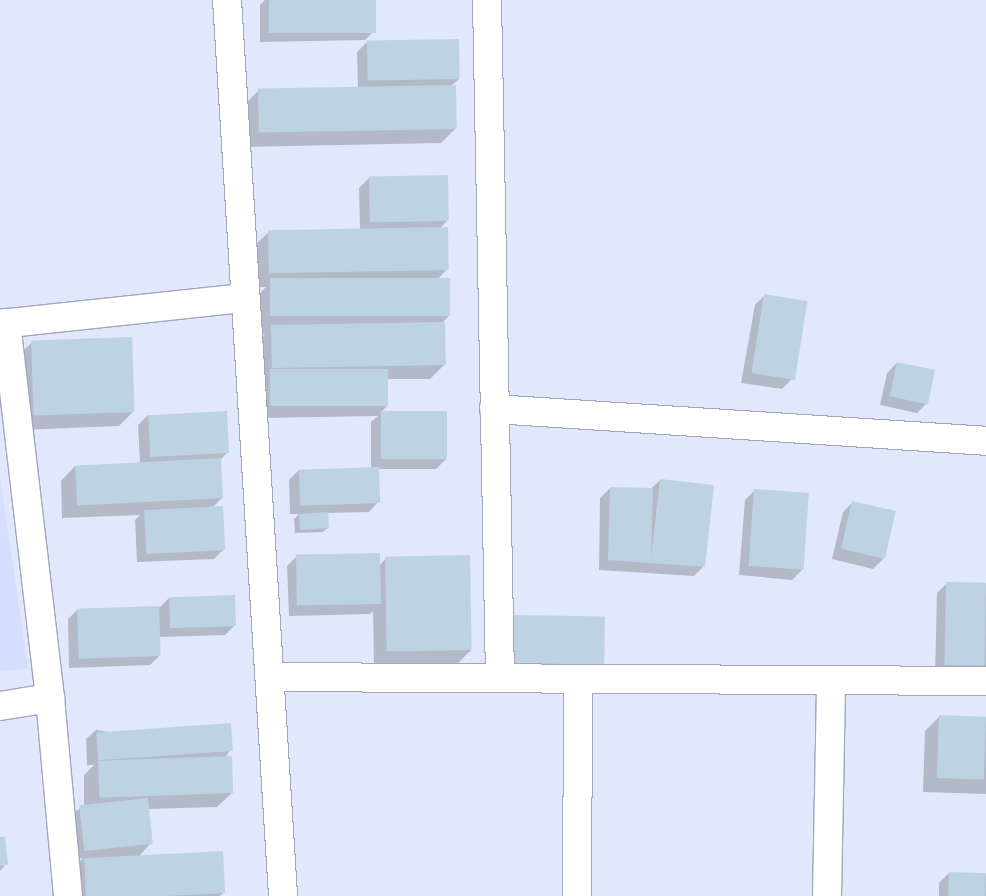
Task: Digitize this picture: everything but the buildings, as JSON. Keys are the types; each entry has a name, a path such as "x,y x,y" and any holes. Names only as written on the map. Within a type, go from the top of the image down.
{"street":[{"path":"227,0 271,677 283,896"},
{"path":"487,0 500,677"},
{"path":"68,896 50,698 3,323 245,298"},
{"path":"494,409 986,441"},
{"path":"271,677 986,681"},
{"path":"577,896 578,679"},
{"path":"827,896 832,680"},
{"path":"0,706 50,698"}],"shaded area":[{"path":"0,476 28,668 0,672"}]}
